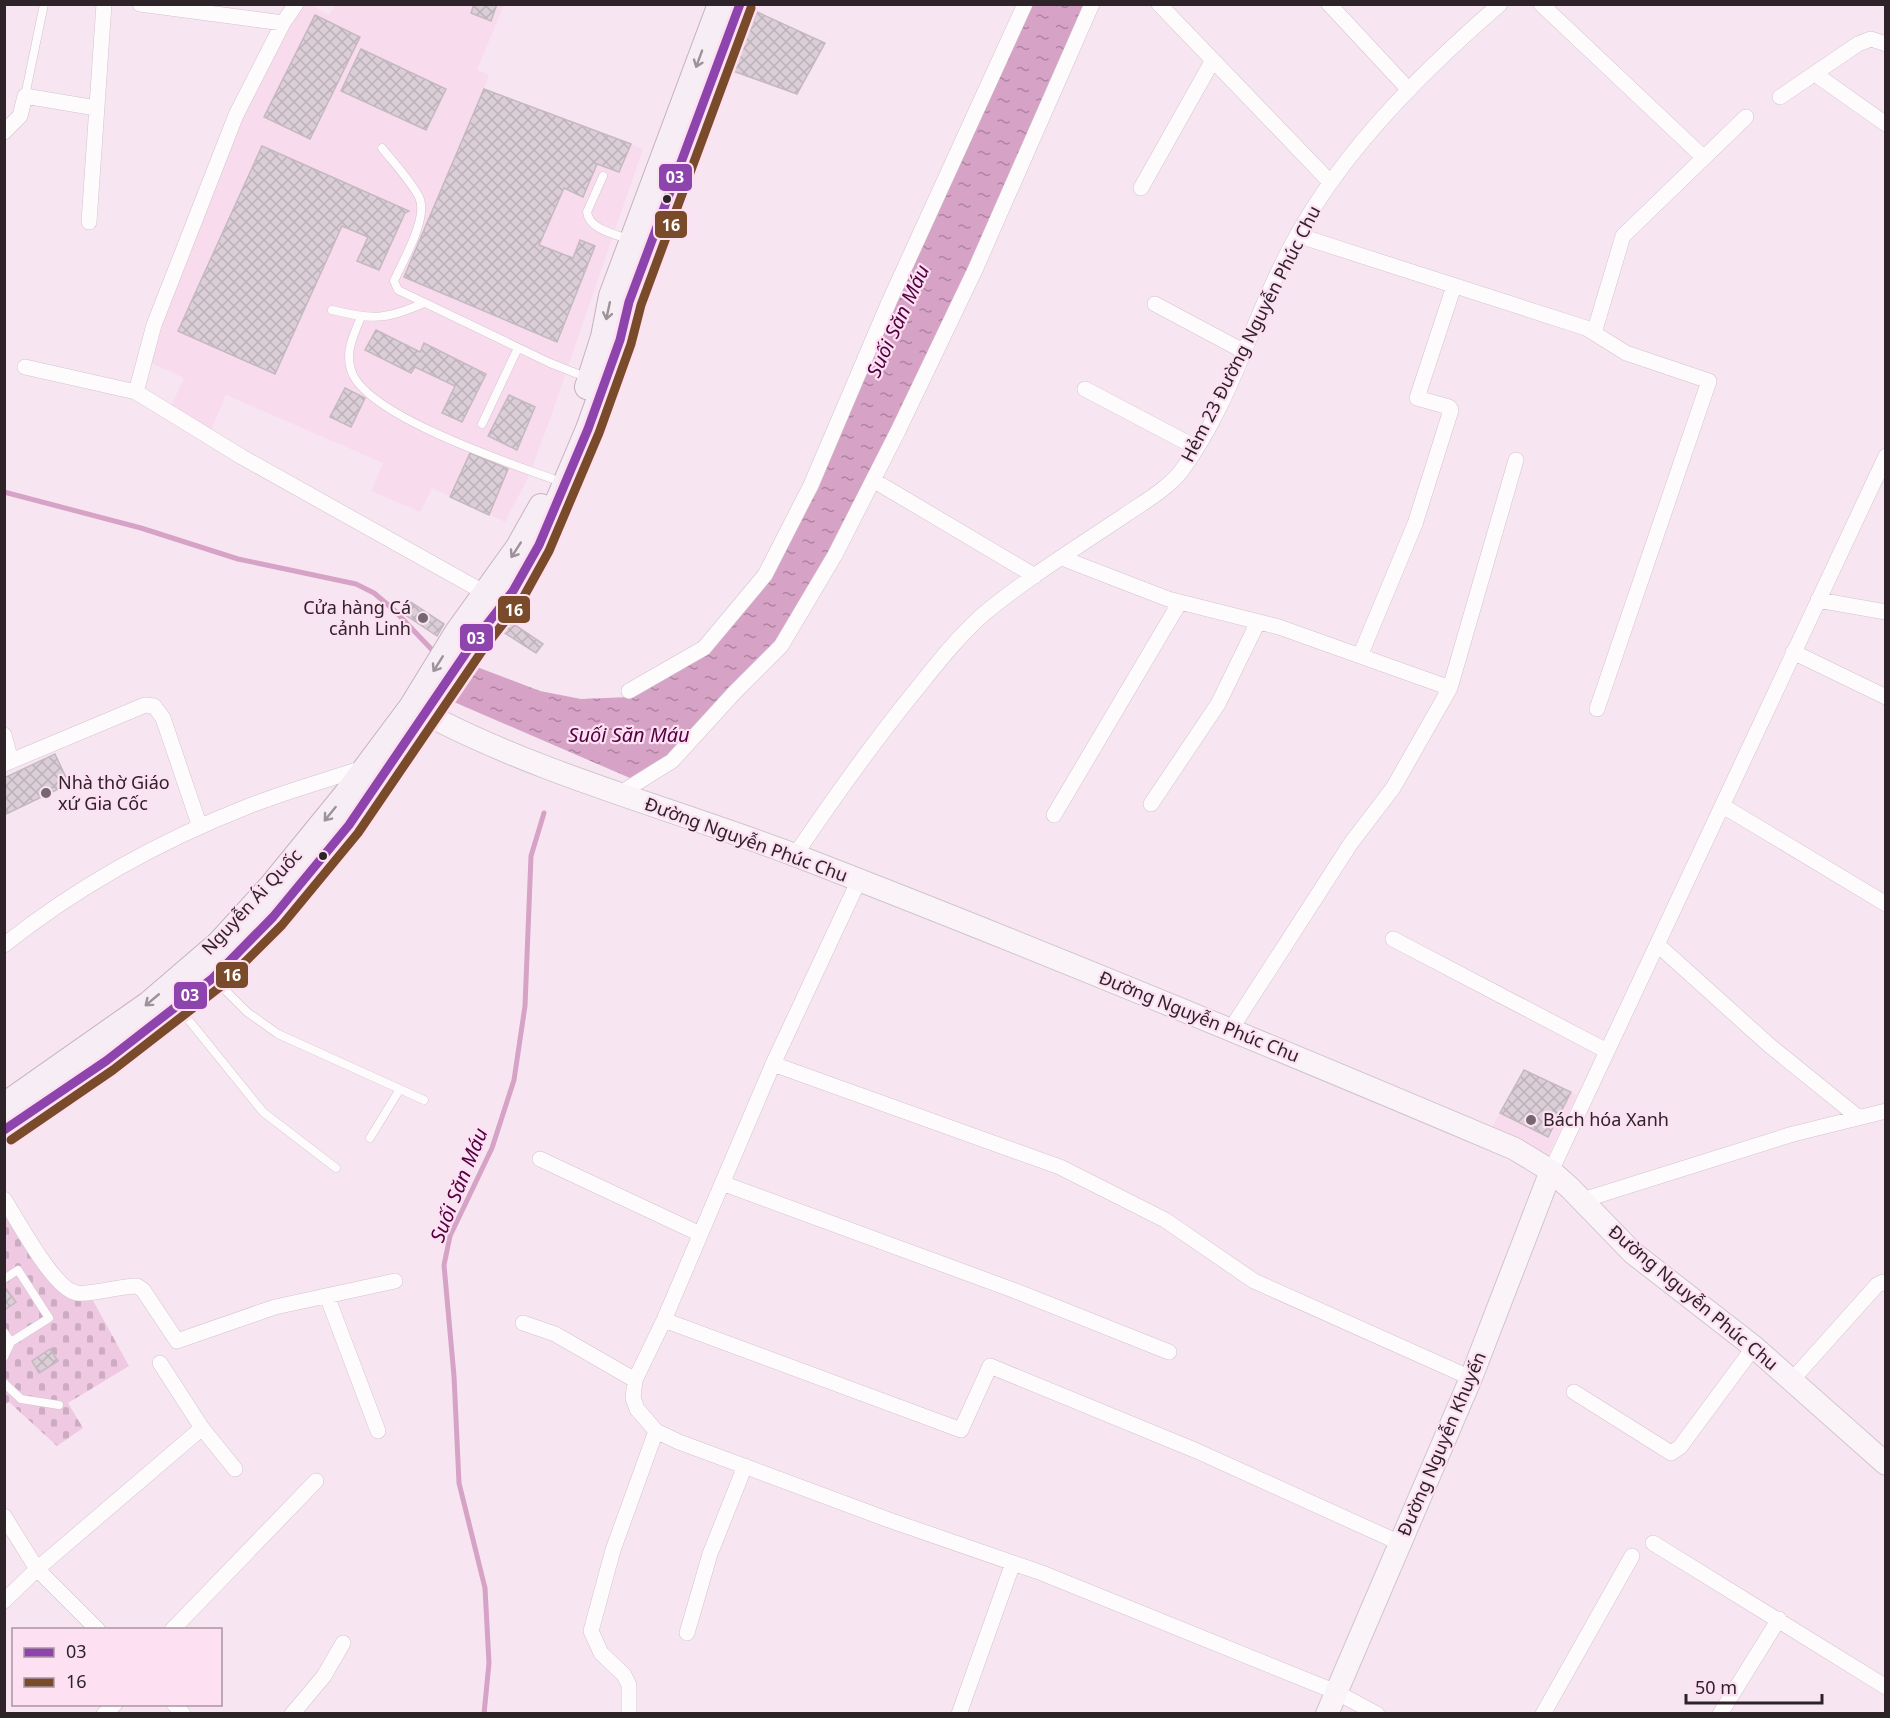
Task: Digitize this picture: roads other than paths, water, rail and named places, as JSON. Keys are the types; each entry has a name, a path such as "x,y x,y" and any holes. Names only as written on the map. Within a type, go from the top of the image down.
{"main road":[{"path":"465,637 513,591 539,545 588,429 621,340 639,251 720,4"},
{"path":"422,705 465,637 487,594 532,522 553,479 572,435 590,378 611,296 639,251 740,4"},
{"name":"Nguyễn Ái Quốc","path":"4,1130 106,1061 178,1007 243,950 304,881 349,825 412,734 422,705"},
{"name":"Nguyễn Ái Quốc","path":"4,1105 148,1004 219,943 271,886 366,767 422,705"}],"street":[{"path":"89,222 104,4"},
{"path":"141,4 283,22"},
{"path":"136,392 154,325 236,115 283,22 296,4"},
{"path":"629,691 704,648 765,575 812,485 885,312 1025,4"},
{"path":"619,794 672,760 781,646 835,555 975,270 1092,4"},
{"path":"1159,4 1330,182"},
{"path":"1329,4 1409,90"},
{"name":"Hẻm 23 Đường Nguyễn Phúc Chu","path":"795,855 863,755 944,655 987,611 1170,483 1181,472 1197,448 1245,352 1282,262 1330,182 1409,90 1456,43 1500,4"},
{"path":"1541,4 1703,157"},
{"path":"1780,97 1858,44 1871,39 1886,44"},
{"path":"1141,188 1213,60"},
{"path":"1815,74 1886,124"},
{"path":"4,132 20,116 26,96 96,108"},
{"path":"1594,333 1623,236 1746,117"},
{"path":"1297,235 1586,328 1626,353 1709,381 1597,709"},
{"path":"1360,656 1415,524 1451,410 1449,407 1416,398 1454,286"},
{"path":"1155,304 1245,352"},
{"path":"25,367 136,392 252,462 487,594"},
{"path":"1085,389 1197,448"},
{"path":"1551,1171 1885,457"},
{"path":"1231,1029 1351,843 1393,788 1450,688 1516,460"},
{"path":"873,480 1035,576"},
{"path":"1062,558 1180,602 1258,622 1450,688"},
{"path":"1818,600 1886,612"},
{"path":"1054,815 1180,602"},
{"path":"1151,804 1218,704 1258,622"},
{"path":"1793,652 1886,697"},
{"path":"4,735 8,763 145,705 154,706 163,718 200,827"},
{"name":"Đường Nguyễn Phúc Chu","path":"422,705 512,755 579,781 795,855 859,880 1231,1029 1515,1149 1551,1171 1583,1200 1609,1231 1633,1253 1754,1347 1886,1464"},
{"path":"5,944 78,892 200,827 262,801 366,767"},
{"path":"1723,806 1886,904"},
{"path":"859,880 773,1064 664,1320 635,1380 633,1398 637,1409 656,1431 745,1466 1013,1563 1336,1692 1377,1713"},
{"path":"1393,939 1607,1051"},
{"path":"1658,945 1769,1046 1858,1118"},
{"path":"773,1064 1060,1167 1165,1220 1254,1281 1471,1378"},
{"path":"1583,1200 1793,1134 1886,1111"},
{"path":"540,1159 700,1234"},
{"name":"Đường Nguyễn Khuyến","path":"1327,1713 1471,1378 1551,1171"},
{"path":"722,1183 1013,1290 1168,1352"},
{"path":"4,1199 40,1255 64,1286 77,1293 137,1286 143,1290 177,1341 274,1307 394,1281"},
{"path":"1792,1380 1877,1285 1886,1284"},
{"path":"327,1296 378,1431"},
{"path":"664,1320 961,1430 990,1366 1197,1451 1400,1543"},
{"path":"523,1323 555,1334 635,1380"},
{"path":"1574,1392 1671,1453 1680,1447 1754,1347"},
{"path":"160,1363 202,1428 235,1469"},
{"path":"4,1601 37,1569 202,1428"},
{"path":"629,1713 629,1685 624,1675 601,1653 591,1631 614,1550 656,1431"},
{"path":"687,1633 710,1554 745,1466"},
{"path":"173,1628 316,1481"},
{"path":"4,1516 37,1569 97,1628"},
{"path":"1653,1543 1886,1687"},
{"path":"1543,1713 1632,1556"},
{"path":"959,1713 1013,1563"},
{"path":"1720,1713 1779,1619"},
{"path":"292,1713 324,1676 343,1643"}],"lane":[{"path":"26,96 44,4"},
{"path":"382,148 419,197 422,209 420,221 394,281 394,286 518,348 590,378"},
{"path":"603,176 587,212 588,219 639,251"},
{"path":"332,310 361,317 380,318 400,314 424,303"},
{"path":"361,317 351,342 351,372 376,399 422,427 553,479"},
{"path":"482,424 518,348"},
{"path":"213,978 260,1023 424,1100"},
{"path":"178,1007 263,1112 336,1168"},
{"path":"370,1138 400,1089"},
{"path":"4,1279 18,1270 49,1318 11,1342 4,1357"},
{"path":"4,1332 11,1342"},
{"path":"4,1383 21,1399 59,1405"}],"water":[{"name":"Suối Săn Máu","path":"1032,5 1084,5 968,271 908,396 829,552 776,641 669,754 630,778 447,699 417,681 432,650 540,691 581,699 630,697 708,653 770,578 818,489 886,326"}],"waterway":[{"path":"4,492 141,528 238,559 356,584 374,593 394,610 437,655"},
{"name":"Suối Săn Máu","path":"484,1714 489,1663 485,1588 459,1483 454,1376 444,1265 450,1236 492,1148 514,1080 525,1006 531,856 544,813"}],"place":[{"name":"Cửa hàng Cá cảnh Linh","path":"423,618"},
{"name":"Nhà thờ Giáo xứ Gia Cốc","path":"46,793"},
{"name":"Bách hóa Xanh","path":"1531,1120"}]}
